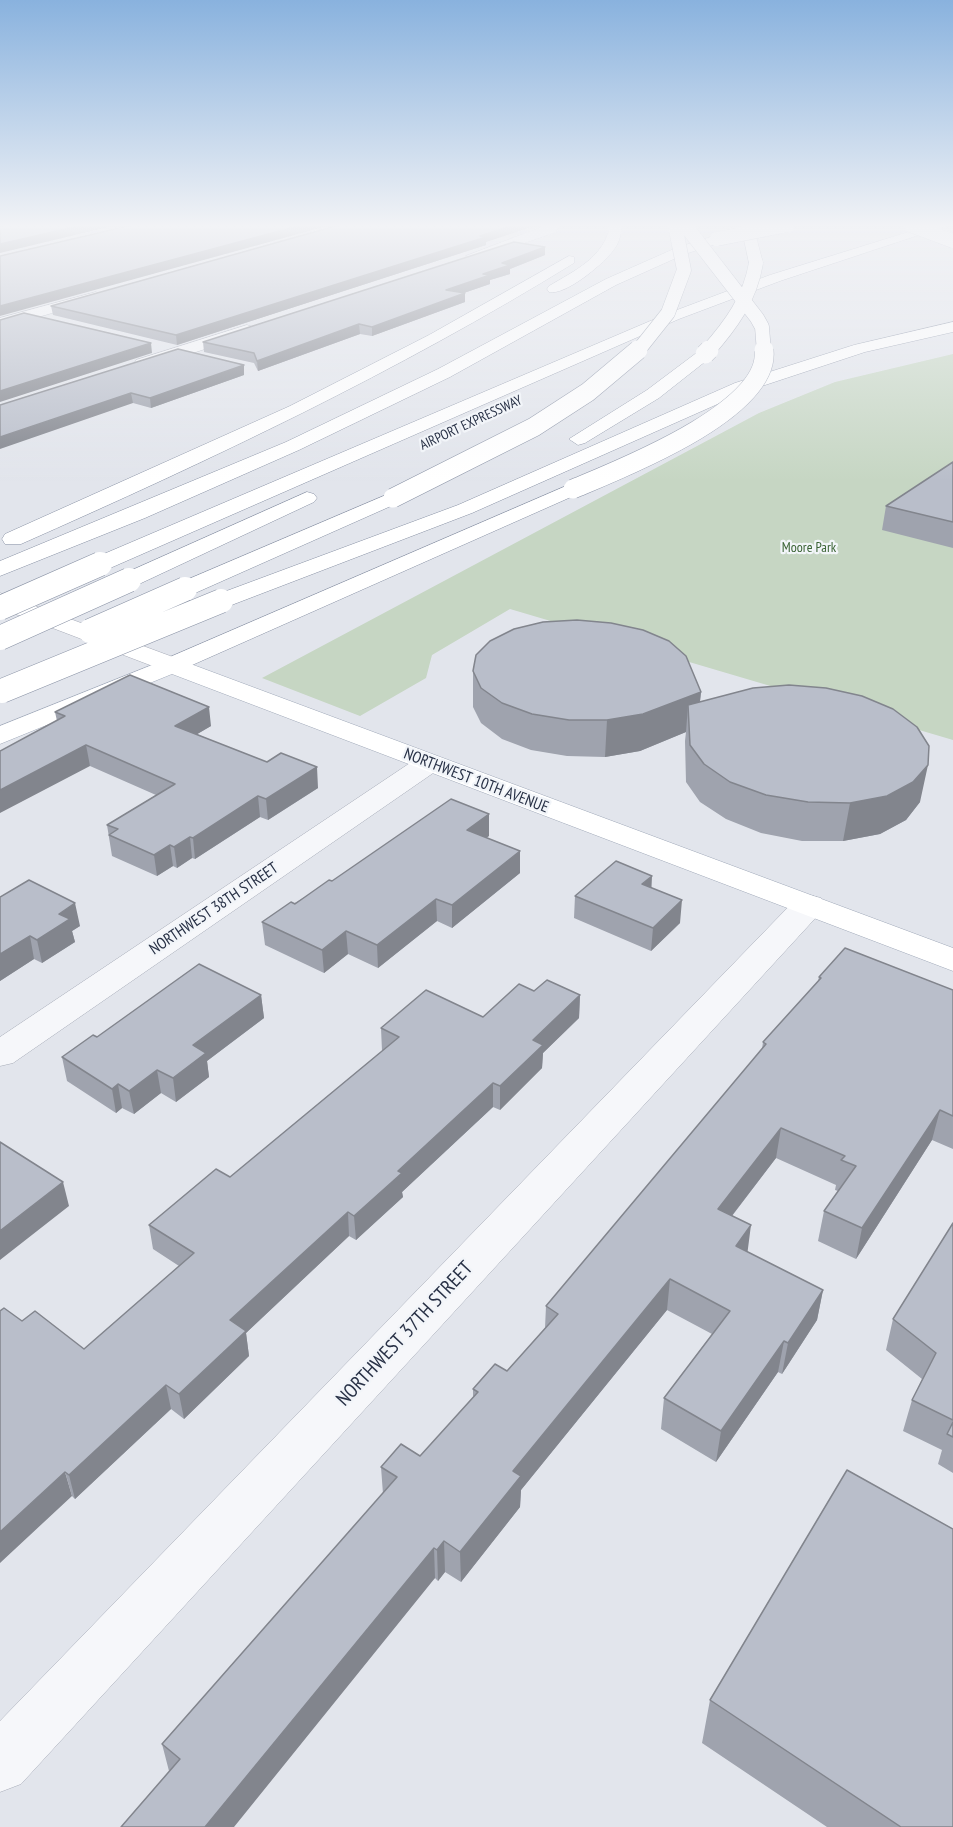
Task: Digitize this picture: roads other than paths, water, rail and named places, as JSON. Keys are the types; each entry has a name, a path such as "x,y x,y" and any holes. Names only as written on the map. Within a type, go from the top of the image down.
{"main road":[{"path":"0,545 231,441 435,337 481,310"},
{"path":"34,555 285,434 517,310"},
{"path":"0,569 166,502 365,412 480,354 556,310"},
{"path":"1,684 185,589 393,498 481,455 550,417 629,360 661,324 668,310"},
{"name":"AIRPORT EXPRESSWAY","path":"0,608 689,310"},
{"name":"AIRPORT EXPRESSWAY","path":"423,445 725,310"},
{"path":"350,550 568,445 653,394 705,354 741,310"},
{"path":"0,736 172,665 573,489 705,425 738,401 761,372 766,349 762,326 750,310"},
{"path":"1,684 494,497 689,409 758,381 860,348 953,327"},
{"path":"0,638 325,490"},
{"name":"NORTHWEST 10TH AVENUE","path":"0,600 953,960"}],"street":[{"path":"5,310 60,323"},
{"path":"0,323 47,310"},
{"path":"124,370 259,326"},
{"path":"148,344 214,360"},
{"name":"NORTHWEST 38TH STREET","path":"0,1054 429,763"},
{"name":"NORTHWEST 37TH STREET","path":"0,1763 809,905"}],"park label":[{"name":"Moore Park","path":"809,548"}]}
